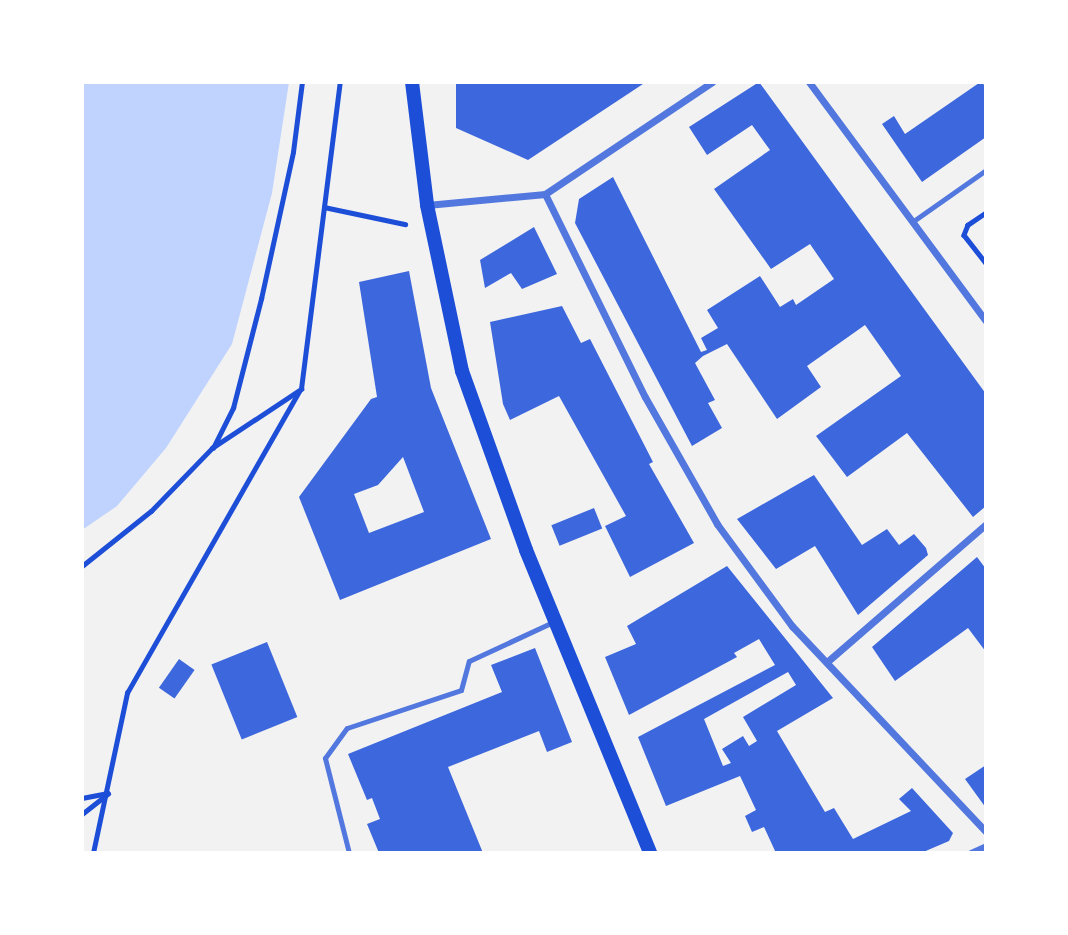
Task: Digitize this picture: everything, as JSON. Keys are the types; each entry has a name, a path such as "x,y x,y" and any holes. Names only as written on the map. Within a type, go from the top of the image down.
{"main road":[{"path":"412,82 427,205 462,371 555,621 650,853"}],"street":[{"path":"427,205 545,194 712,82"},
{"path":"809,82 986,321"},
{"path":"545,194 645,397 716,524 792,626 828,661 986,832"},
{"path":"828,661 986,524"},
{"path":"971,853 986,846"}],"lane":[{"path":"912,222 986,170"},
{"path":"349,853 325,758 347,728 461,690 469,661 555,621"}],"path":[{"path":"212,448 233,408 261,299 293,152 302,82"},
{"path":"93,853 109,793 127,693 301,389 340,82"},
{"path":"324,207 393,225"},
{"path":"986,213 968,225 964,235 986,263"},
{"path":"82,566 151,511 212,448 301,389"},
{"path":"82,797 109,793"},
{"path":"82,814 109,793"}],"water":[{"path":"82,82 289,82 272,193 232,344 166,448 117,506 82,530"}],"building":[{"path":"456,82 646,82 528,160 456,128"},
{"path":"759,82 986,394 986,506 973,517 907,433 847,477 816,436 901,376 865,325 807,366 821,387 777,419 727,344 703,356 695,363 715,400 708,403 722,428 692,446 575,223 579,199 613,177 701,352 707,350 701,338 718,328 707,310 760,276 780,307 793,299 796,305 834,279 810,244 771,269 714,189 770,150 752,125 707,155 689,127"},
{"path":"979,83 986,85 986,137 922,182 882,124 894,116 905,134"},
{"path":"534,227 557,274 522,289 511,273 485,288 480,260"},
{"path":"409,271 431,388 491,539 340,600 299,497 371,399 377,397 359,282","holes":["403,457 424,512 369,533 354,494 378,485"]},
{"path":"562,306 581,343 590,339 653,462 649,464 694,543 630,577 605,526 626,516 559,396 510,420 503,404 490,322"},
{"path":"814,475 862,545 887,529 899,545 914,534 926,548 928,555 858,615 815,546 776,569 737,519"},
{"path":"594,508 602,528 560,546 551,525"},
{"path":"977,557 986,569 986,652 968,628 895,681 872,647"},
{"path":"727,566 833,698 777,731 825,812 834,808 853,839 911,811 899,799 912,788 953,833 949,841 921,853 776,853 764,827 752,832 745,816 756,810 740,776 666,806 638,737 775,665 759,639 734,653 737,657 629,715 605,657 636,644 627,626","holes":["788,672 796,685 743,717 757,741 749,746 743,736 722,749 731,763 723,766 704,719"]},
{"path":"267,642 297,717 242,740 211,664"},
{"path":"535,648 572,742 547,752 539,731 448,767 483,853 379,853 367,824 380,819 372,798 367,800 348,754 502,692 491,665"},
{"path":"179,659 195,670 174,699 159,688"},
{"path":"986,765 986,808 965,779"}]}
